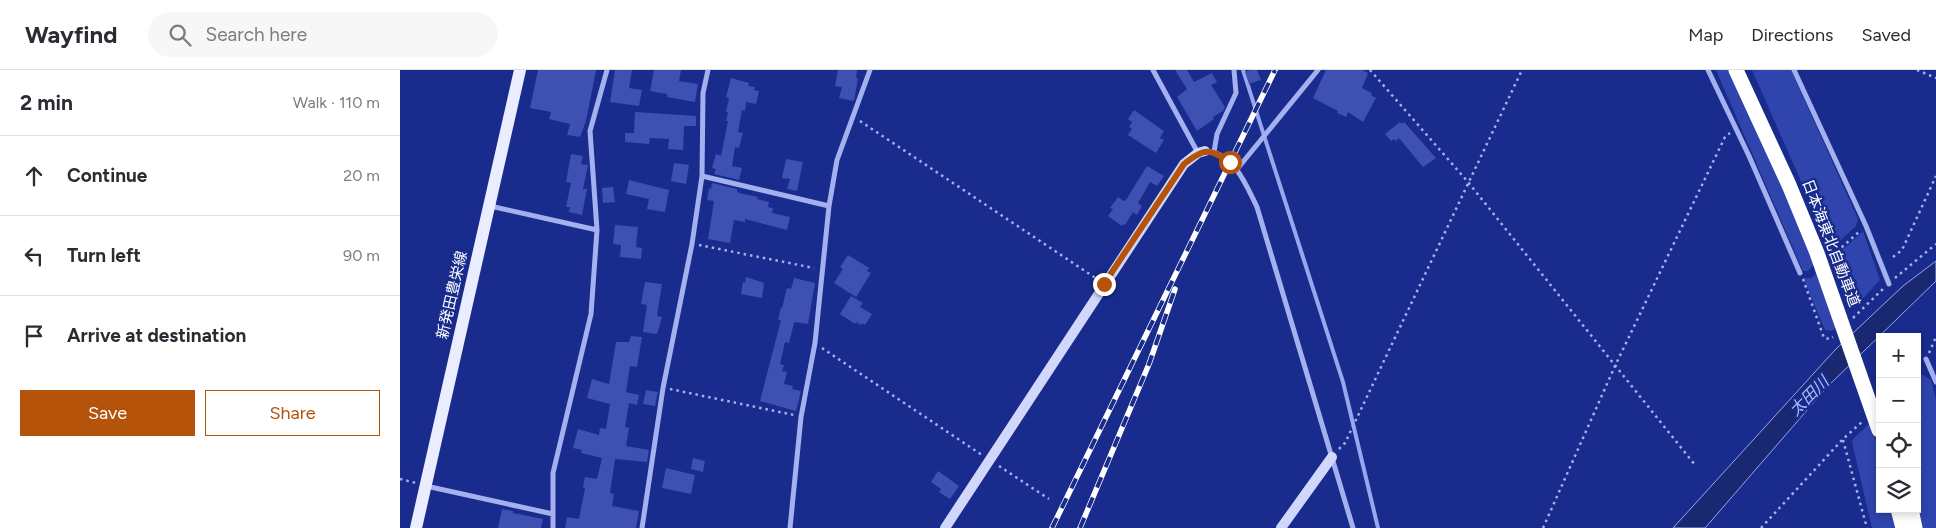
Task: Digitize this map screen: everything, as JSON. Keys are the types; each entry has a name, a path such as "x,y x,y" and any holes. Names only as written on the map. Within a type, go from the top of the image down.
{"highway":[{"name":"日本海東北自動車道","path":"1736,70 1789,185 1817,253 1876,423"},
{"name":"日本海東北自動車道","path":"1746,70 1811,211 1843,295 1876,393"},
{"path":"1899,513 1903,528"},
{"path":"1912,513 1915,528"}],"main road":[{"name":"新発田豊栄線","path":"416,528 520,70"}],"street":[{"path":"553,528 553,473 591,314 597,230 590,131 607,70"},
{"path":"642,528 663,388 692,244 702,176 703,93 708,70"},
{"path":"790,528 800,417 815,343 829,206 837,160 870,70"},
{"path":"1153,70 1206,152 1238,168 1257,207 1353,528"},
{"path":"945,528 1184,164 1206,152 1217,134 1236,93 1234,70"},
{"path":"1238,168 1318,70"},
{"path":"1708,70 1800,273"},
{"path":"1794,70 1866,226 1889,284"},
{"path":"702,176 829,206"},
{"path":"490,206 597,230"},
{"path":"1926,359 1936,382"},
{"path":"1281,528 1332,457"},
{"path":"426,486 553,514"}],"path":[{"path":"1370,70 1468,182 1695,465"},
{"path":"1332,457 1345,442 1522,70"},
{"path":"1917,70 1936,78"},
{"path":"852,116 1104,284"},
{"path":"1543,528 1615,366 1725,137 1736,129"},
{"path":"1893,257 1902,250 1936,176"},
{"path":"1828,259 1866,226"},
{"path":"692,244 823,270"},
{"path":"1850,321 1889,284 1936,244"},
{"path":"1800,273 1824,338 1830,340 1836,333"},
{"path":"815,343 1048,499"},
{"path":"663,388 800,417"},
{"path":"1761,528 1843,439 1862,422"},
{"path":"1843,439 1867,528"}],"shaded area":[{"path":"1716,70 1729,70 1775,166 1816,262 1808,271 1803,271"},
{"path":"1752,70 1791,70 1858,219 1856,226 1831,249"},
{"path":"1863,231 1880,280 1854,308 1835,257"},
{"path":"1819,271 1839,325 1832,331 1825,330 1803,278 1811,278"},
{"path":"1921,375 1931,380 1936,400 1936,528 1922,528 1918,513 1921,513"},
{"path":"1870,423 1876,440 1876,513 1893,513 1897,528 1872,528 1852,442"}],"water":[{"name":"太田川","path":"1936,261 1936,281 1883,333 1876,333 1876,339 1828,386 1705,528 1673,528 1835,350 1903,286"}],"building":[{"path":"538,70 596,70 586,121 580,137 567,135 570,124 549,119 551,112 530,108"},
{"path":"615,70 632,70 629,88 642,90 639,106 610,102"},
{"path":"654,70 681,70 679,81 698,84 695,102 667,97 667,94 650,91"},
{"path":"838,70 857,70 856,78 858,78 854,101 839,98 842,87 835,86"},
{"path":"1175,70 1187,70 1194,82 1212,73 1217,82 1211,85 1225,107 1223,111 1213,117 1214,119 1197,131 1177,97 1187,89"},
{"path":"1257,70 1261,80 1249,84 1245,72"},
{"path":"1326,70 1362,70 1368,73 1362,88 1372,93 1371,95 1376,98 1363,122 1348,112 1346,117 1337,113 1338,111 1313,98"},
{"path":"731,78 749,83 748,86 755,87 754,90 759,91 756,104 746,102 745,111 742,110 738,132 743,133 739,148 735,147 732,166 742,168 739,180 714,174 716,169 712,168 716,154 721,156 728,121 726,121 728,112 726,112 729,98 726,97"},
{"path":"1134,110 1164,131 1160,138 1164,140 1156,153 1128,135 1132,129 1129,127 1132,122 1128,119"},
{"path":"635,112 696,116 696,126 684,126 683,150 668,149 669,139 650,138 649,144 625,142 625,133 634,133"},
{"path":"1400,122 1402,124 1404,122 1436,158 1423,167 1399,138 1396,141 1394,139 1391,141 1385,134"},
{"path":"571,154 583,156 581,164 588,165 583,189 587,189 582,215 569,212 570,207 566,207 571,183 566,182"},
{"path":"786,159 803,162 797,191 787,189 790,179 782,178"},
{"path":"674,163 689,165 686,184 671,181"},
{"path":"1147,166 1164,176 1157,186 1150,182 1138,203 1142,206 1137,215 1133,212 1125,225 1123,224 1122,226 1108,216 1113,209 1110,208 1118,197 1124,201 1126,200"},
{"path":"629,180 669,190 665,212 647,209 649,199 626,194"},
{"path":"712,183 737,189 739,193 758,197 757,199 769,202 768,207 773,208 772,213 790,217 787,230 745,219 745,222 734,220 730,243 708,239 714,201 707,200"},
{"path":"613,187 615,202 603,203 602,188"},
{"path":"615,225 638,227 636,247 642,248 641,259 620,257 621,245 613,244"},
{"path":"848,255 869,268 867,271 871,273 856,297 834,283 843,269 840,267"},
{"path":"746,277 764,283 762,298 741,294"},
{"path":"794,278 815,283 808,324 794,323 789,343 785,342 780,364 784,365 782,371 787,372 784,384 793,386 792,389 801,391 796,411 760,401 781,320 778,320 781,307 787,288 791,289"},
{"path":"645,282 662,284 657,316 662,317 657,334 643,332 647,305 641,304"},
{"path":"851,296 863,303 860,307 872,314 865,325 856,322 855,324 840,314"},
{"path":"631,336 642,337 637,367 630,366 626,392 639,395 637,405 629,403 625,427 629,428 626,446 649,450 647,462 615,459 610,493 614,494 612,506 639,511 636,528 565,528 567,517 579,519 585,488 583,487 585,477 597,479 602,458 581,453 582,450 573,448 578,429 599,435 600,428 606,429 610,404 587,398 592,379 609,384 616,342 629,342"},
{"path":"646,390 658,392 655,406 643,404"},
{"path":"693,458 705,461 703,472 691,469"},
{"path":"666,468 695,475 691,494 662,488"},
{"path":"938,471 959,486 950,499 939,492 941,489 931,482"},
{"path":"502,509 543,519 541,528 498,528"}],"waterway":[{"path":"1243,70 1343,382 1378,528"}],"railway":[{"path":"1052,528 1275,70"},
{"path":"1080,528 1149,364 1175,289"}],"route":[{"path":"1104,284 1184,164 1198,153 1205,151 1214,152 1230,162"}]}
